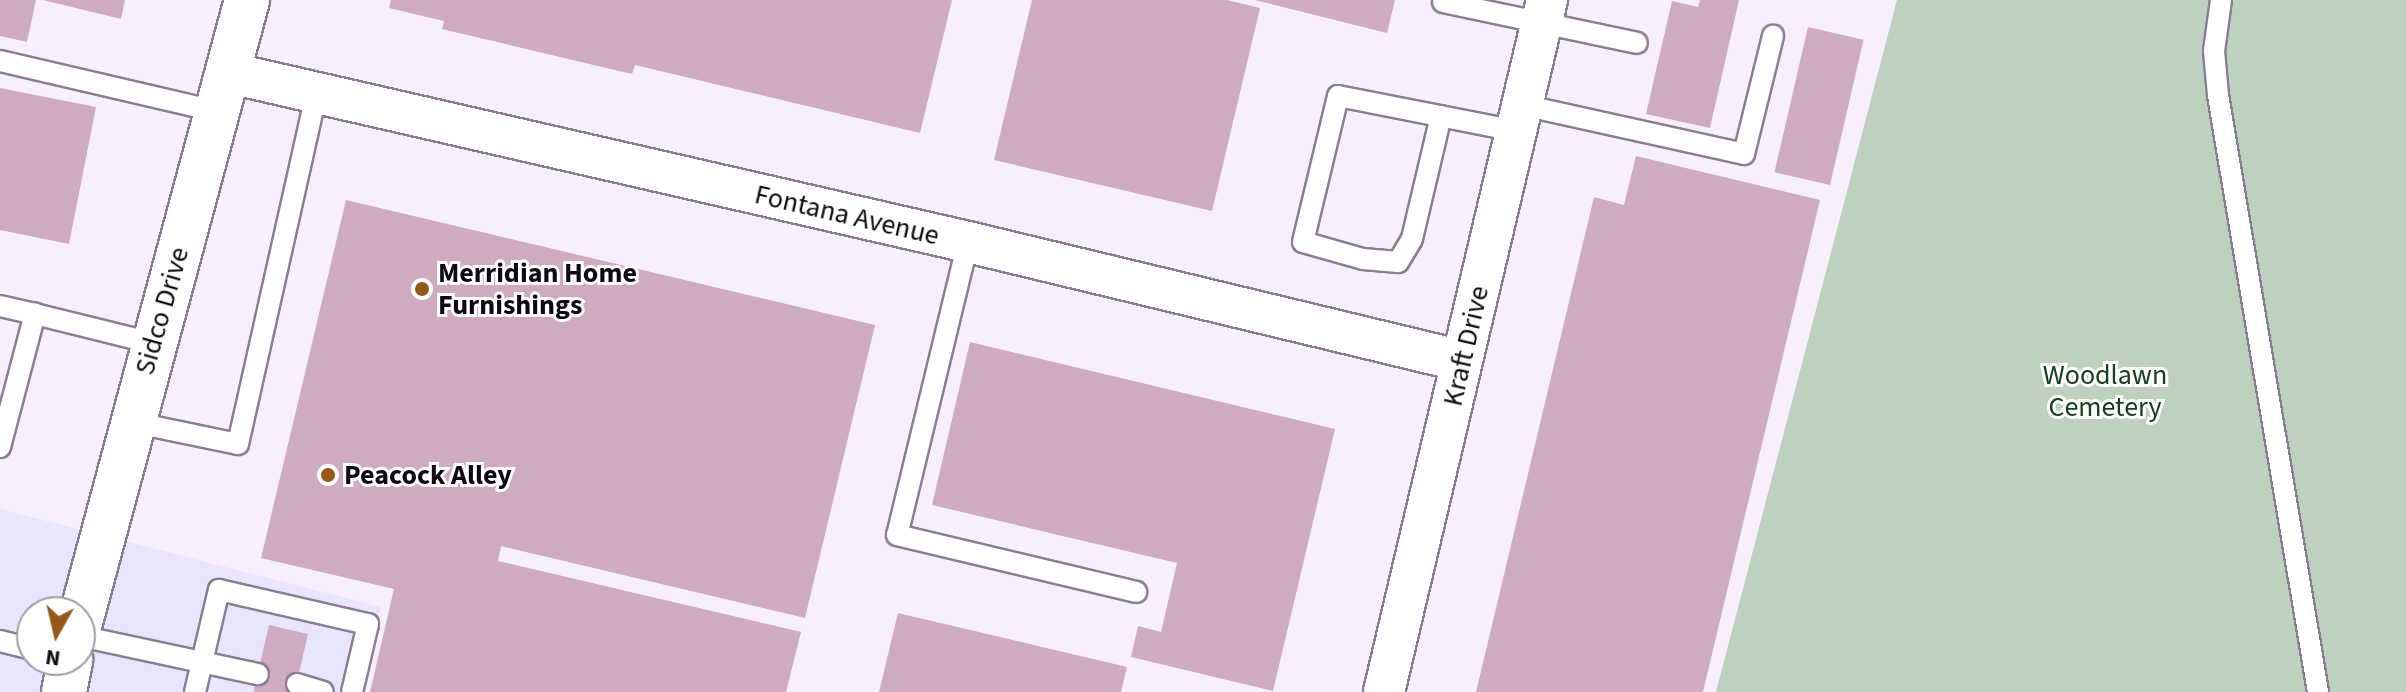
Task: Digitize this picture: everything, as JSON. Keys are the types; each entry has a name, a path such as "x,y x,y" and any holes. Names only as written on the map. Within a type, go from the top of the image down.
{"street":[{"name":"Sidco Drive","path":"87,596 152,343 247,0"},
{"name":"Kraft Drive","path":"1384,692 1544,12"},
{"name":"Fontana Avenue","path":"224,92 317,92 968,242 1462,361"}],"lane":[{"path":"2221,0 2214,51 2218,95 2318,692"},
{"path":"1443,2 1544,12 1637,43"},
{"path":"1441,116 1412,239 1398,262 1363,259 1303,242 1338,96 1441,116 1519,118 1744,154 1773,36"},
{"path":"0,61 224,92"},
{"path":"132,422 238,444 317,92"},
{"path":"968,242 897,535 1136,592"},
{"path":"0,306 152,343"},
{"path":"0,447 35,314"},
{"path":"195,692 219,590 368,624 352,692"},
{"path":"96,640 258,674"},
{"path":"297,684 323,692"}],"shaded area":[{"path":"0,509 381,607 360,692 0,692"}],"green space":[{"name":"Woodlawn Cemetery","path":"1897,0 2406,0 2406,692 1716,692"}],"building":[{"path":"0,0 36,0 27,42 0,36"},
{"path":"43,0 125,0 121,19"},
{"path":"391,0 952,0 920,133 635,65 632,74 442,29 444,21 389,8"},
{"path":"1032,0 1227,0 1260,8 1212,211 994,160"},
{"path":"1255,0 1395,0 1387,33"},
{"path":"1700,0 1739,0 1710,128 1646,114 1672,1 1698,7"},
{"path":"1808,27 1864,40 1830,185 1774,172"},
{"path":"0,88 96,107 69,244 0,230"},
{"path":"1636,156 1820,200 1703,692 1476,692 1594,197 1624,205"},
{"path":"346,200 875,325 805,618 501,546 498,561 801,632 786,692 370,692 394,589 261,558"},
{"path":"970,342 1335,429 1273,691 1131,657 1138,626 1161,632 1177,563 932,505"},
{"path":"898,613 1127,667 1121,692 879,692"},
{"path":"269,625 308,634 295,692 254,692"}],"place":[{"name":"Merridian Home Furnishings","path":"422,289"},
{"name":"Peacock Alley","path":"328,475"}]}
